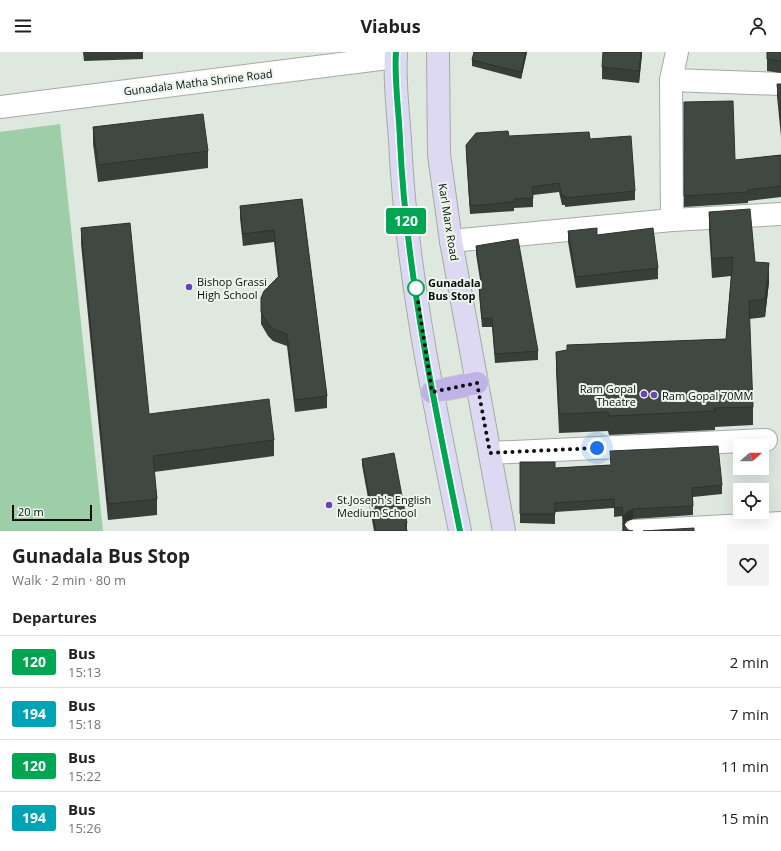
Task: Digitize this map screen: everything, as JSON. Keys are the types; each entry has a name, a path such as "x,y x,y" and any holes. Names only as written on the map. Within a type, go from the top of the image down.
{"main road":[{"name":"Karl Marx Road","path":"438,52 439,155 451,241 504,531"},
{"path":"396,55 401,158 408,242 432,392 460,531"},
{"path":"432,392 477,383"}],"street":[{"path":"672,220 671,80 678,52"},
{"name":"Gunadala Matha Shrine Road","path":"0,108 396,55"},
{"path":"671,80 781,84"},
{"path":"451,241 672,220 781,214"},
{"path":"490,453 733,442"},
{"path":"634,531 781,523"}],"green space":[{"path":"60,124 103,531 0,531 0,132"}],"building":[{"path":"474,52 526,52 521,72 472,60"},
{"path":"603,52 641,52 639,71 602,67"},
{"path":"767,52 781,52 781,61 767,59"},
{"path":"777,84 781,84 781,125"},
{"path":"733,101 735,160 781,155 781,186 748,190 748,192 684,196 684,102"},
{"path":"203,114 208,151 98,165 93,127"},
{"path":"508,131 509,136 589,132 590,139 631,136 635,191 565,198 565,196 562,196 559,183 532,187 533,198 514,199 514,202 470,206 466,145 476,133"},
{"path":"302,199 327,396 295,400 287,334 273,329 268,324 261,312 261,298 264,291 279,276 274,230 243,234 240,206"},
{"path":"750,209 755,262 769,263 765,299 749,301 753,407 714,408 715,411 609,416 608,412 559,414 556,352 567,350 567,345 726,339 733,257 712,259 709,212"},
{"path":"130,223 149,414 269,399 274,440 153,456 157,499 108,504 81,228"},
{"path":"597,228 597,235 653,228 658,268 576,277 568,231"},
{"path":"518,239 538,351 495,354 492,318 482,319 479,286 482,286 476,246"},
{"path":"718,446 722,485 692,488 693,506 633,509 627,512 623,517 622,507 614,508 614,499 555,503 555,514 520,514 520,462 555,462 555,468 611,465 610,451"},
{"path":"394,453 407,523 405,523 407,531 376,531 362,459"},
{"path":"623,523 628,530 633,531 623,531"},
{"path":"694,528 694,531 643,531"}],"bus line":[{"name":"120","path":"396,52 401,158 408,242 432,392 460,531"}],"place":[{"name":"Bishop Grassi High School","path":"189,287"},
{"name":"Gunadala Bus Stop","path":"416,288"},
{"name":"Ram Gopal Theatre","path":"644,394"},
{"name":"Ram Gopal 70MM","path":"654,395"},
{"name":"St.Joseph's English Medium School","path":"329,505"}],"route":[{"path":"416,288 432,392 477,383 490,453 597,448"}]}
